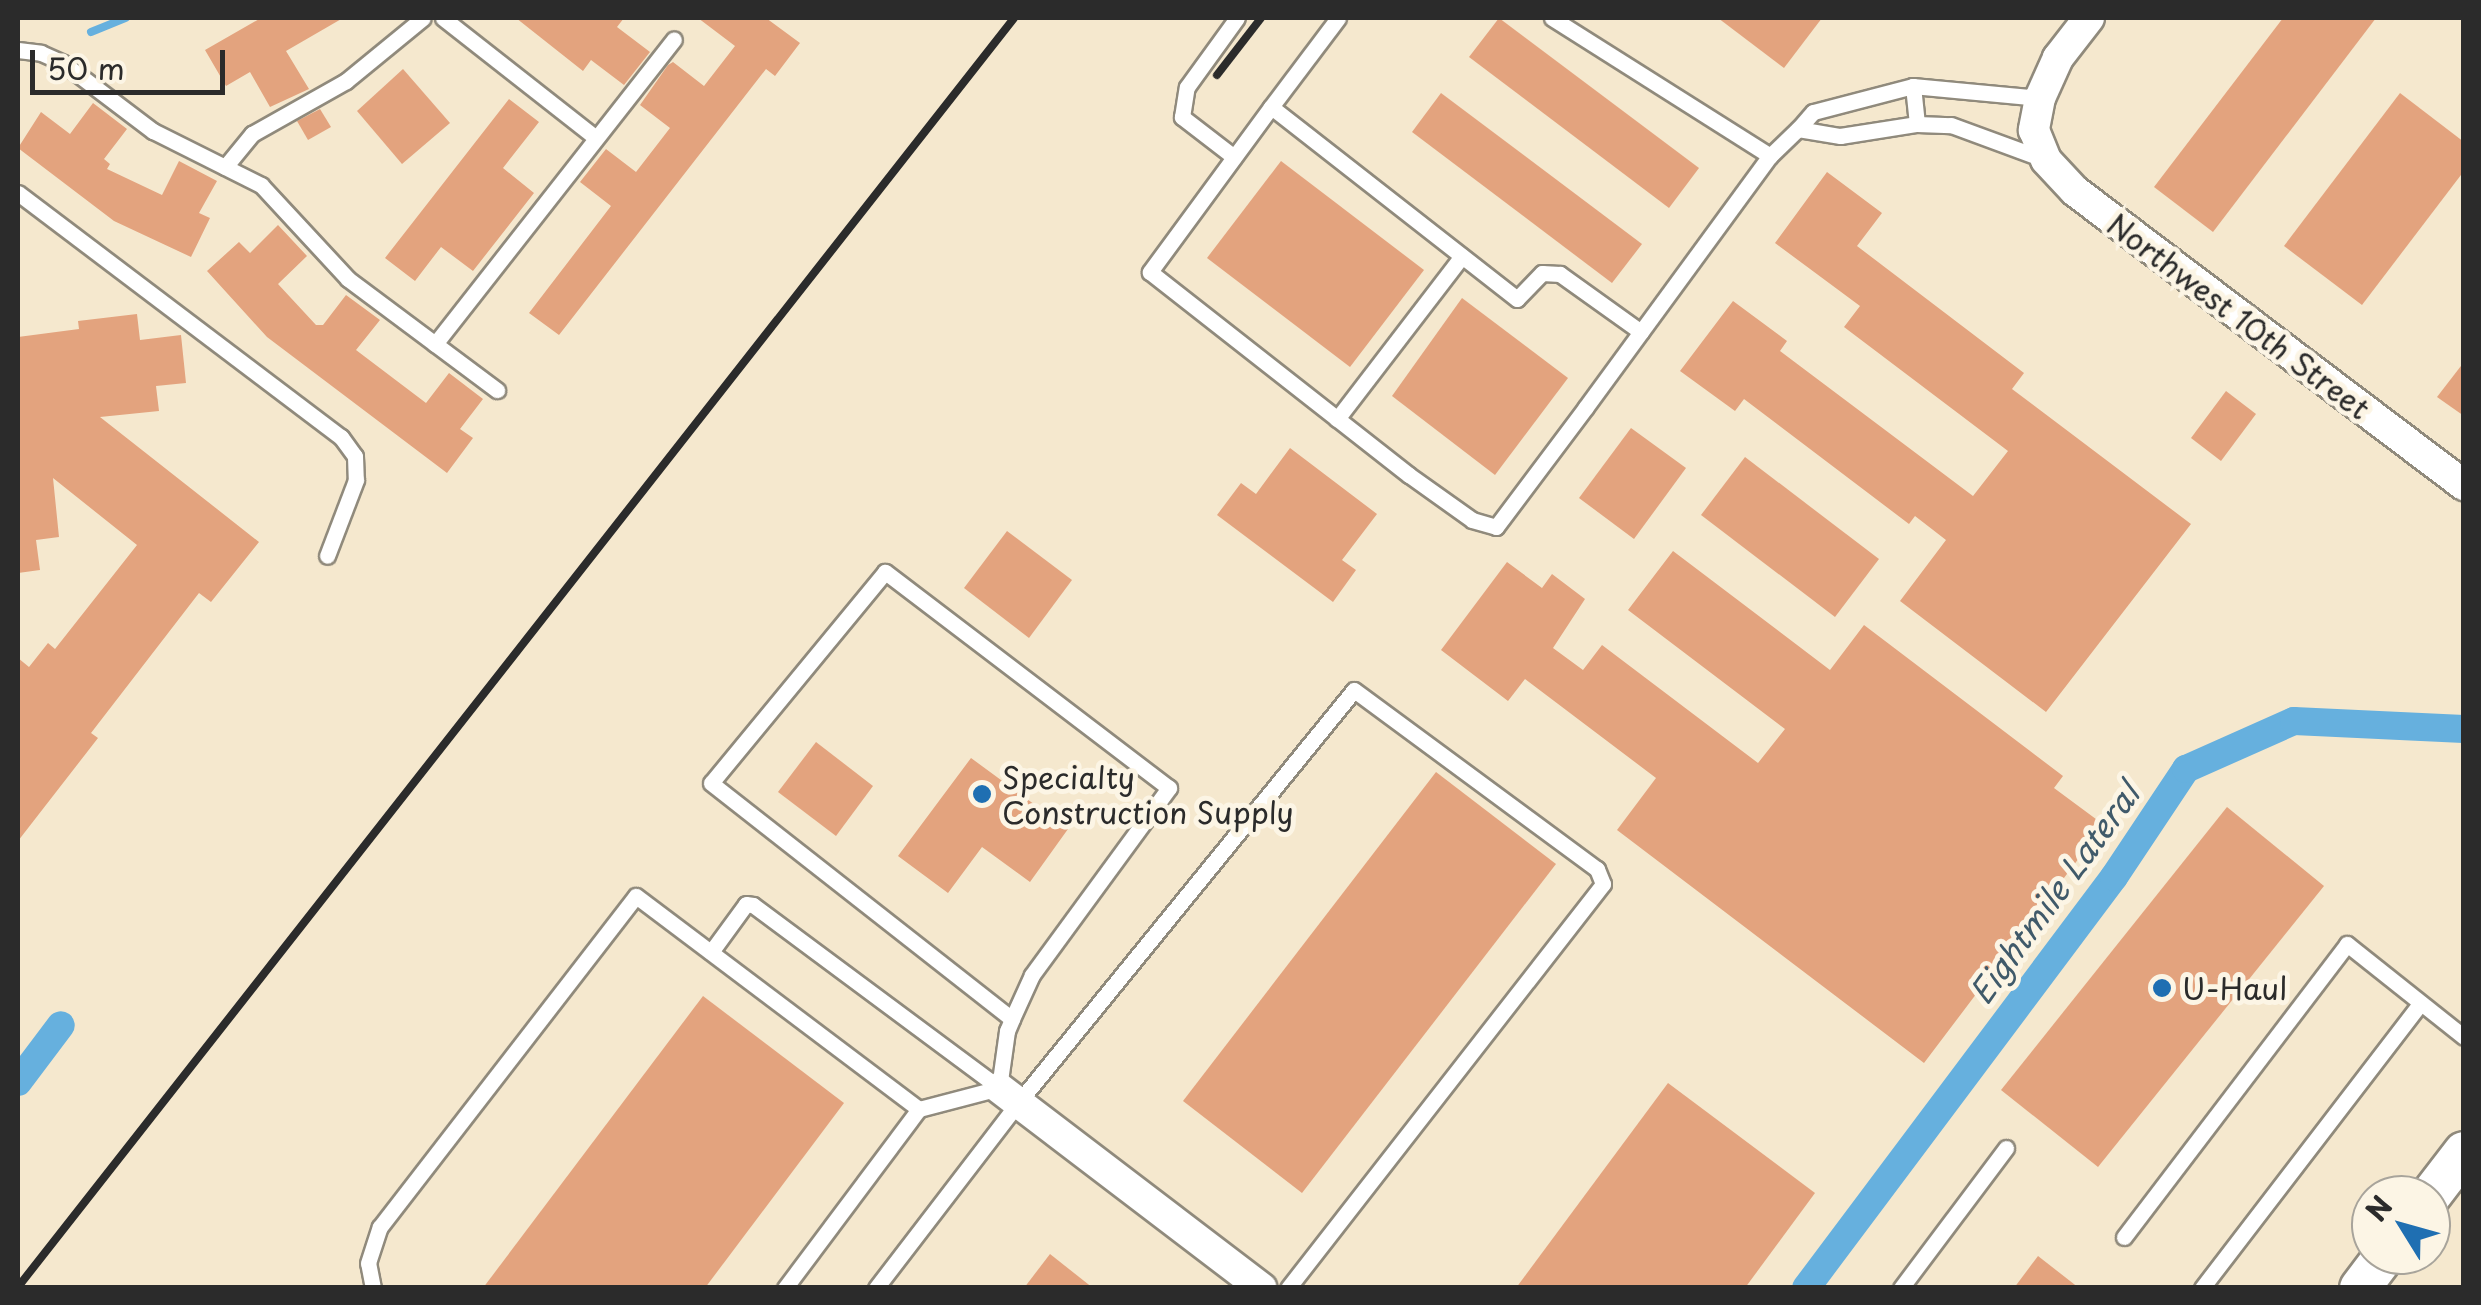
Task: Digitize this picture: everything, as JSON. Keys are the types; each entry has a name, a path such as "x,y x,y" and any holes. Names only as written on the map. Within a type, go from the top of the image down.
{"main road":[{"path":"2446,1175 2464,1152"}],"street":[{"path":"2040,98 2058,58 2089,18"},
{"name":"Northwest 10th Street","path":"2040,98 2034,130 2046,160 2075,192 2464,485"},
{"path":"1008,1096 1262,1288"}],"lane":[{"path":"225,167 252,134 346,81 423,18"},
{"path":"443,18 596,138"},
{"path":"1234,157 1182,117 1188,86 1237,18"},
{"path":"1338,18 1150,272 1472,520 1496,527 1770,156 1813,112 1913,86 2040,98"},
{"path":"1552,18 1770,156"},
{"path":"436,344 674,40"},
{"path":"18,50 41,53 63,63 153,131 261,185 348,278 496,390"},
{"path":"1913,86 1917,124"},
{"path":"1271,107 1517,298 1542,273 1560,274 1641,332"},
{"path":"1798,129 1840,136 1917,124 1951,126 2046,160"},
{"path":"18,193 341,437 356,456 356,480 327,556"},
{"path":"1336,419 1462,256"},
{"path":"1008,1096 1012,1018 1032,974 1169,788 885,572 711,783 1012,1018"},
{"path":"876,1288 1008,1096 1348,694 1360,691 1597,869 1603,884 1288,1288"},
{"path":"373,1288 368,1263 380,1227 636,896 919,1109"},
{"path":"711,952 746,904 753,905 1008,1096"},
{"path":"2124,1237 2347,944 2464,1037"},
{"path":"2202,1288 2421,1003"},
{"path":"786,1288 919,1109 1008,1096"},
{"path":"1901,1288 2006,1148"}],"building":[{"path":"261,18 343,18 286,51 309,89 270,107 250,72 226,86 205,50"},
{"path":"516,18 624,18 617,27 650,52 624,85 591,60 583,71"},
{"path":"698,18 766,18 800,43 775,76 766,69 559,335 529,313 611,206 580,182 606,149 636,172 670,128 640,105 668,65 673,62 704,86 735,46"},
{"path":"1499,18 1699,168 1669,208 1469,57"},
{"path":"1718,18 1822,18 1784,68"},
{"path":"2283,18 2376,18 2213,232 2154,187"},
{"path":"403,69 450,123 402,164 357,111"},
{"path":"1441,93 1642,244 1612,283 1412,132"},
{"path":"2400,93 2464,142 2464,171 2362,305 2284,246"},
{"path":"509,99 539,122 503,168 534,193 473,271 441,247 415,281 385,258"},
{"path":"93,103 127,129 104,159 110,164 107,169 162,195 179,161 217,181 199,213 210,218 191,257 114,221 18,148 41,112 70,134"},
{"path":"320,109 331,127 308,140 297,121"},
{"path":"1281,161 1424,270 1350,367 1207,258"},
{"path":"1827,172 1882,213 1857,246 2024,373 2012,389 2191,524 2046,712 1900,601 1946,540 1915,516 1909,524 1744,399 1735,411 1680,371 1733,301 1787,341 1780,351 1973,496 2008,451 1844,327 1860,306 1775,243"},
{"path":"278,225 307,256 278,284 316,325 323,325 346,295 380,320 356,350 426,403 449,373 483,399 460,429 473,438 447,473 267,337 207,271 239,242 250,253"},
{"path":"1462,298 1568,378 1495,475 1392,396"},
{"path":"137,314 140,340 181,335 186,383 156,386 159,411 100,417 259,542 211,602 199,593 91,733 98,738 18,841 18,658 29,667 48,643 55,649 137,545 53,478 59,537 36,540 40,570 18,573 18,337 79,329 78,321"},
{"path":"2464,362 2464,416 2437,397"},
{"path":"2226,391 2256,414 2221,461 2191,438"},
{"path":"1631,428 1686,468 1634,539 1579,498"},
{"path":"1290,448 1377,514 1342,560 1356,570 1333,602 1217,515 1241,483 1256,494"},
{"path":"1745,457 1879,559 1835,617 1701,515"},
{"path":"1007,531 1072,580 1029,638 964,588"},
{"path":"1673,551 1830,670 1864,625 2063,776 2054,788 2104,825 1924,1063 1617,830 1656,778 1525,679 1508,701 1441,650 1507,562 1542,588 1552,574 1585,599 1553,648 1583,670 1602,645 1758,763 1785,729 1628,610"},
{"path":"816,742 873,786 836,836 778,792"},
{"name":"Specialty Construction Supply","path":"971,758 1068,829 1030,882 982,847 948,893 898,856"},
{"path":"1436,772 1556,864 1302,1193 1183,1101"},
{"name":"U-Haul","path":"2227,807 2324,886 2098,1167 2001,1090"},
{"path":"703,996 844,1103 705,1288 483,1288"},
{"path":"1668,1083 1815,1193 1745,1288 1516,1288"},
{"path":"1050,1254 1093,1288 1024,1288"},
{"path":"2038,1256 2079,1288 2014,1288"}],"waterway":[{"path":"91,32 125,18"},
{"name":"Eightmile Lateral","path":"1806,1288 2114,877 2186,769 2294,721 2464,729"},
{"path":"18,1082 61,1025"}],"railway":[{"path":"18,1287 1014,18"},
{"path":"1217,75 1261,18"}],"place":[{"name":"Specialty Construction Supply","path":"982,794"},
{"name":"U-Haul","path":"2162,988"}]}
